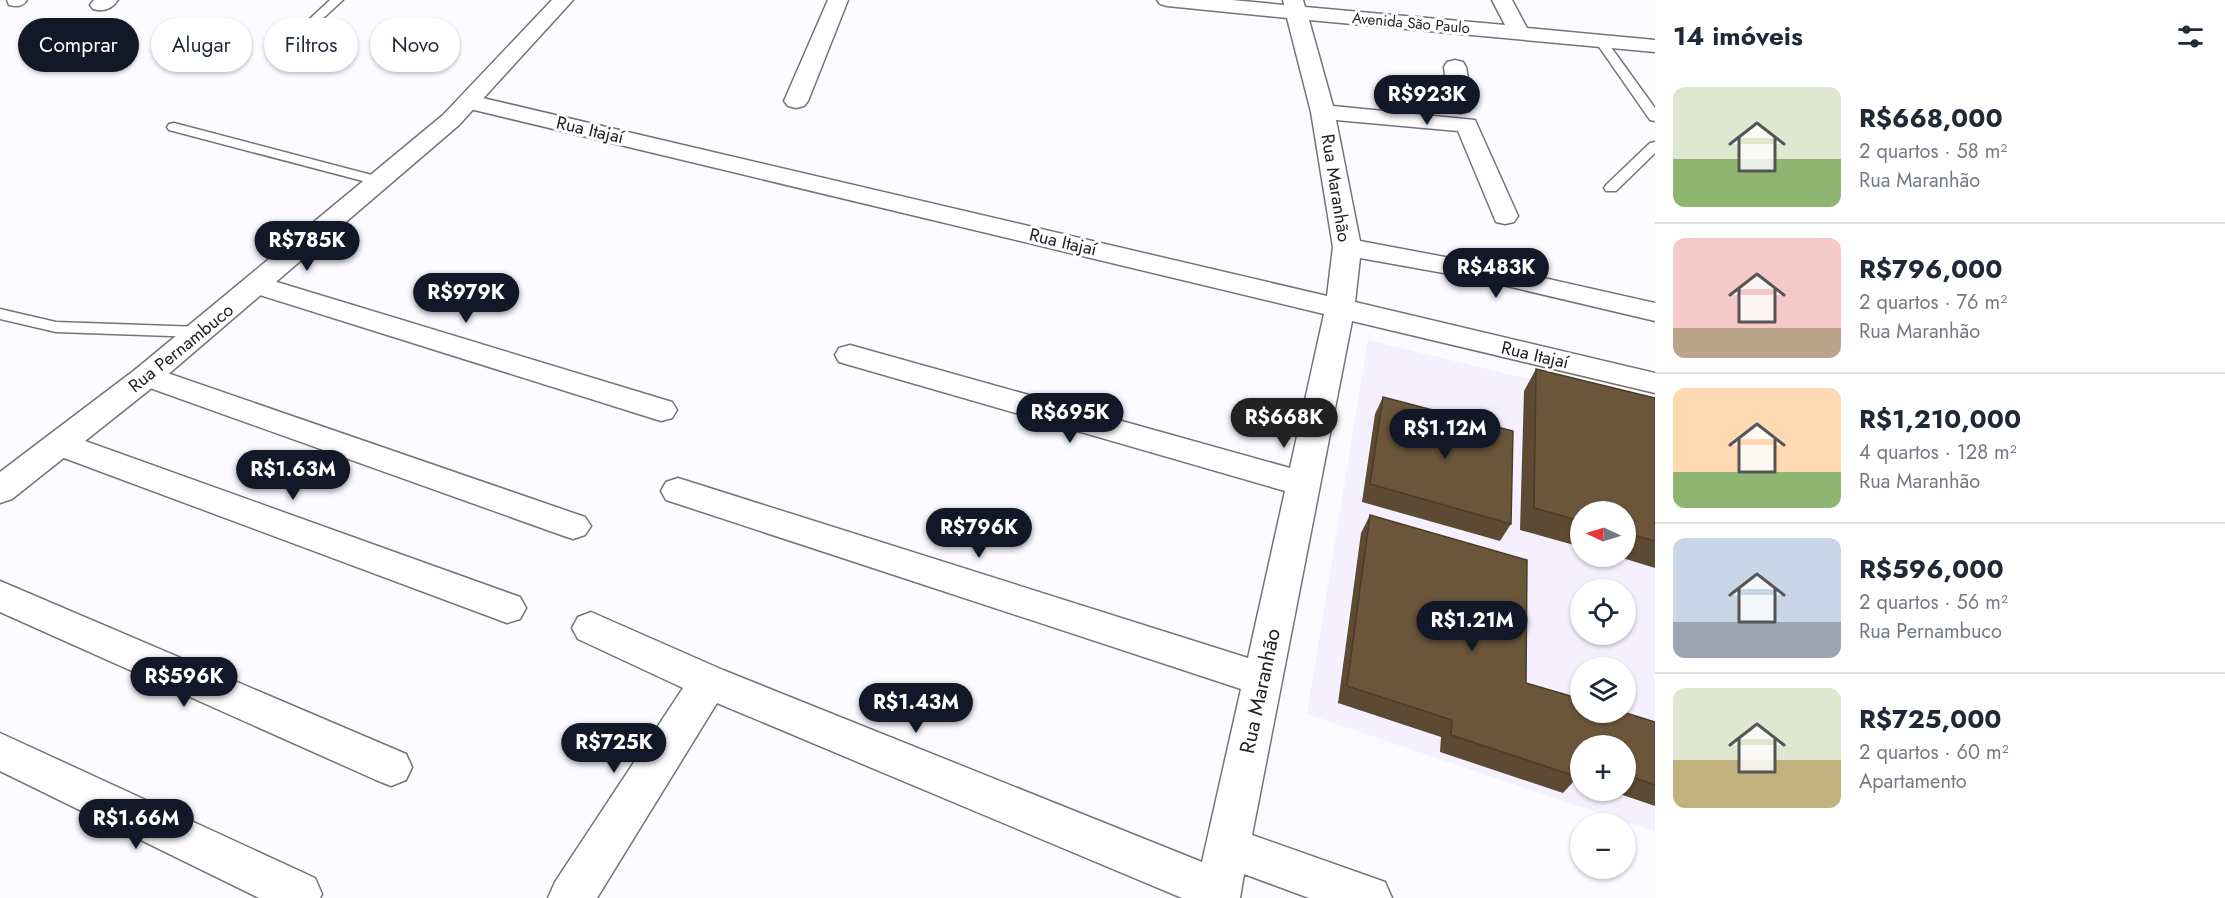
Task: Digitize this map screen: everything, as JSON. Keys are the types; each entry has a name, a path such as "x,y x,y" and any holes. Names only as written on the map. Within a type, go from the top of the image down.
{"street":[{"name":"Rua Pernambuco","path":"0,490 147,376 470,102 563,0"},
{"path":"796,101 838,0"},
{"name":"Avenida São Paulo","path":"1167,0 1294,6 1519,33 1655,46"},
{"path":"1502,0 1519,33"},
{"name":"Rua Maranhão","path":"1218,894 1340,308 1347,247 1321,104 1294,6"},
{"path":"1321,104 1455,108 1461,106 1455,67"},
{"name":"Rua Itajaí","path":"470,102 1655,383"},
{"path":"1321,104 1467,125 1505,216"},
{"path":"1347,247 1477,271 1655,312"},
{"path":"257,285 661,410"},
{"path":"850,355 1303,484"},
{"path":"147,376 573,526"},
{"path":"60,444 507,608"},
{"path":"678,491 1263,680"},
{"path":"0,596 391,766"},
{"path":"591,628 709,682 1218,894"},
{"path":"572,898 709,682"},
{"path":"0,751 299,894"},
{"path":"1228,847 1369,898"}],"lane":[{"path":"317,18 337,0"},
{"path":"1601,41 1655,117"},
{"path":"174,127 378,181"},
{"path":"1611,188 1655,146"},
{"path":"0,314 56,327 200,332"}],"shaded area":[{"path":"1368,340 1655,410 1655,832 1636,826 1636,813 1599,813 1307,714"}],"building":[{"path":"1536,369 1655,398 1655,541 1636,536 1636,501 1570,501 1570,518 1534,508"},
{"path":"1383,397 1513,431 1511,524 1370,484"},
{"path":"1370,515 1527,560 1526,683 1570,696 1570,723 1636,723 1636,716 1655,722 1655,785 1636,778 1636,735 1570,735 1570,774 1451,735 1452,720 1347,686"}]}
